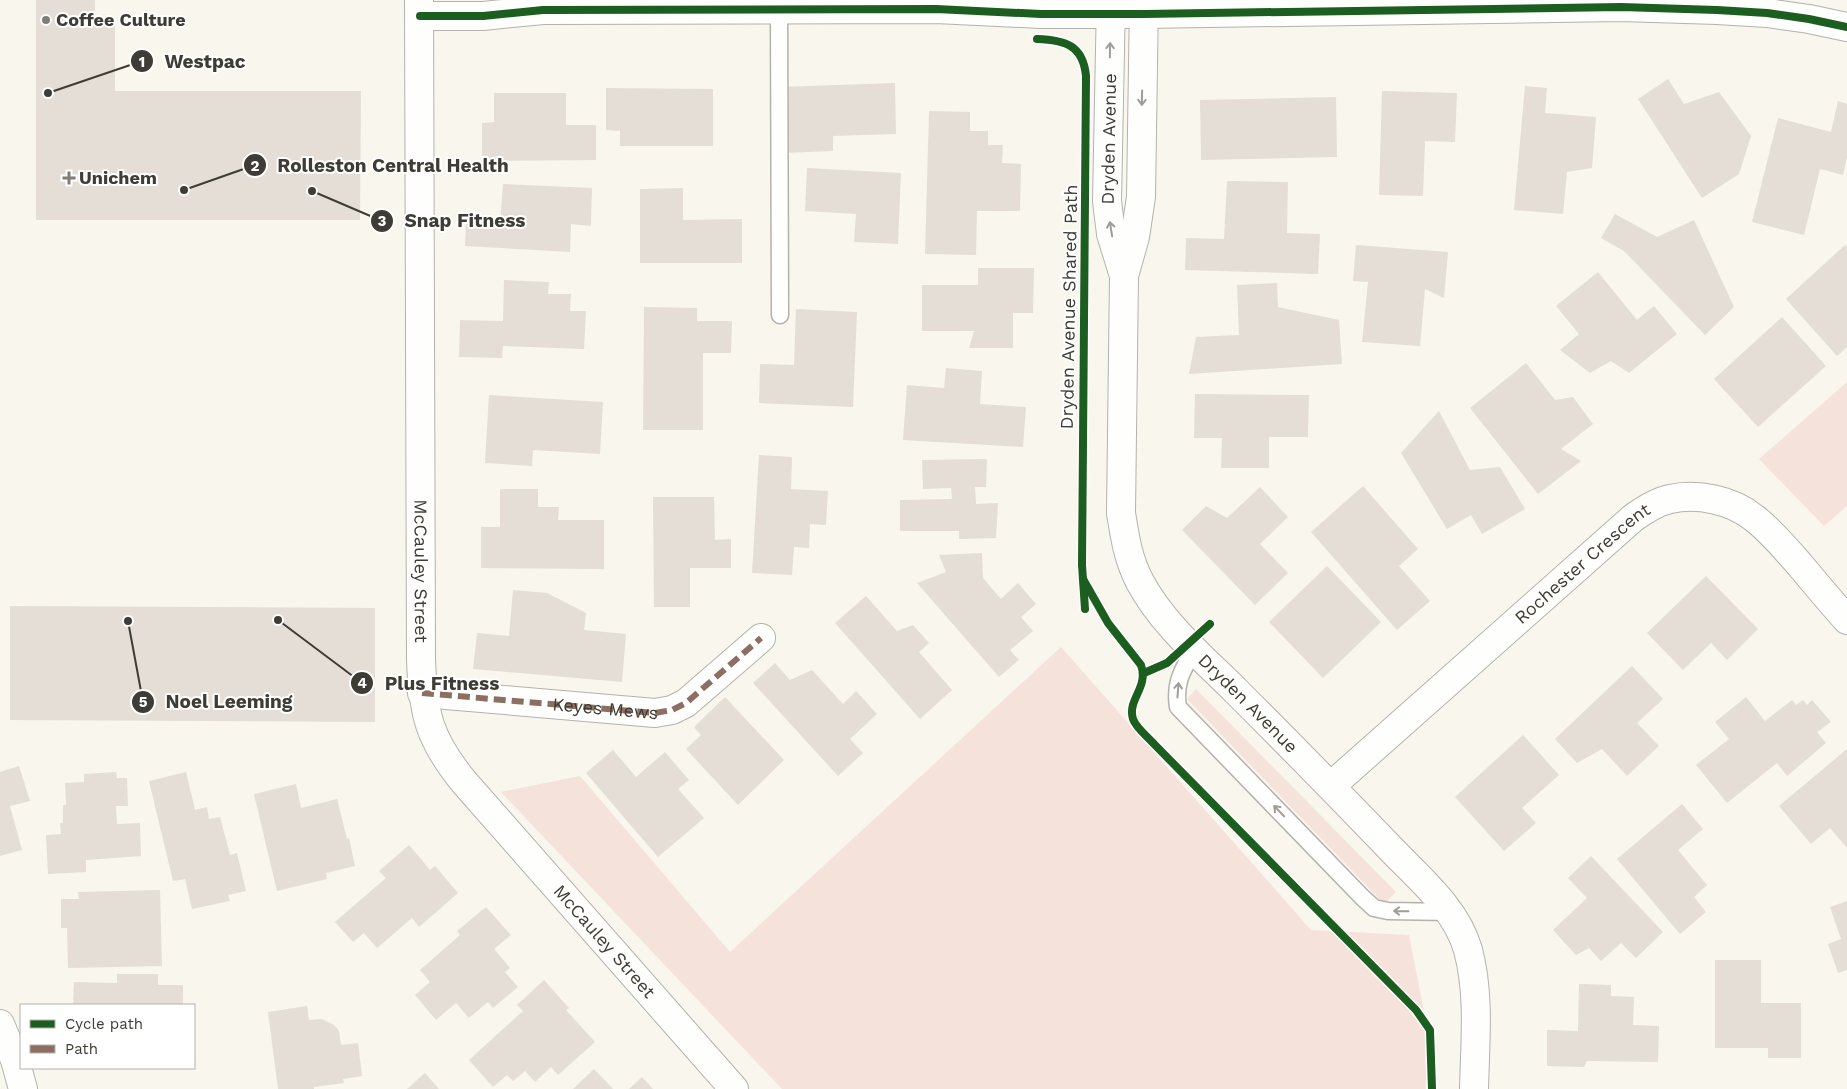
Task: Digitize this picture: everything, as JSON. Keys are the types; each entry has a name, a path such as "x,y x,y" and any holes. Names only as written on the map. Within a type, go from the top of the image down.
{"street":[{"path":"420,8 483,16 542,10 936,9 1041,14 1111,7 1621,8 1767,13 1847,27"},
{"name":"Dryden Avenue","path":"1111,7 1107,201 1111,234 1124,276"},
{"name":"Dryden Avenue","path":"1144,7 1141,197 1135,237 1124,276 1121,513 1126,549 1140,582 1159,611 1194,649 1331,786 1450,912 1468,948 1473,975 1475,1016 1474,1089"},
{"name":"McCauley Street","path":"420,8 420,651 422,693 428,722 438,746 450,765 734,1089"},
{"name":"Rochester Crescent","path":"1331,786 1633,518 1650,506 1670,499 1693,497 1714,499 1734,506 1754,517 1792,556 1847,620"},
{"name":"Keyes Mews","path":"422,693 655,714 672,710 686,703 761,638"},
{"path":"0,1024 15,1060 23,1089"}],"lane":[{"path":"779,10 780,315"},
{"path":"1194,649 1179,678 1176,694 1178,707 1362,897 1374,908 1388,911 1450,912"}],"shaded area":[{"path":"1847,382 1847,506 1824,526 1759,459"},
{"path":"1061,647 1311,930 1409,935 1426,1022 1426,1089 782,1089 501,792 580,776 730,952"},
{"path":"1196,689 1396,892 1384,904 1187,699"}],"building":[{"path":"36,0 95,0 95,20 115,20 115,91 361,91 360,220 36,220"},
{"path":"1668,79 1684,104 1719,92 1751,136 1739,174 1702,198 1638,99"},
{"path":"895,83 896,134 833,136 833,151 782,153 779,87"},
{"path":"1525,86 1547,88 1545,113 1596,117 1592,168 1567,172 1563,214 1514,210"},
{"path":"606,88 713,89 713,146 620,146 620,131 606,130"},
{"path":"1382,91 1457,93 1455,142 1425,141 1423,196 1379,195"},
{"path":"494,93 566,93 566,125 596,125 596,160 482,161 482,123 494,122"},
{"path":"1336,97 1337,157 1201,160 1200,100"},
{"path":"1838,101 1847,104 1847,157 1843,175 1820,169 1804,235 1752,222 1778,118 1831,132"},
{"path":"929,111 970,112 970,131 988,131 988,145 1003,145 1002,163 1021,164 1020,211 977,211 976,255 925,254"},
{"path":"807,168 901,173 898,244 854,242 856,214 805,211"},
{"path":"1227,181 1288,182 1287,233 1320,234 1318,274 1185,270 1186,238 1224,239"},
{"path":"503,184 592,188 591,226 571,224 570,252 465,246 466,223 500,225"},
{"path":"683,188 683,220 742,219 742,263 640,263 640,189"},
{"path":"1615,214 1657,237 1694,220 1734,307 1705,335 1624,251 1601,238"},
{"path":"1356,245 1448,252 1444,298 1425,289 1420,346 1362,342 1368,282 1353,281"},
{"path":"1845,245 1847,247 1847,347 1837,356 1786,299"},
{"path":"978,268 1034,268 1033,313 1013,313 1013,348 969,348 974,331 922,331 922,285 978,285"},
{"path":"1598,272 1637,320 1654,306 1677,334 1629,373 1611,361 1590,373 1560,350 1579,334 1556,306"},
{"path":"504,280 549,282 548,294 571,294 570,311 586,311 584,349 503,346 502,358 459,357 460,320 503,321"},
{"path":"1277,283 1278,307 1339,320 1342,364 1189,374 1196,337 1239,335 1237,285"},
{"path":"644,307 697,308 697,321 732,321 731,353 703,353 703,430 643,430"},
{"path":"796,309 857,312 853,407 759,403 760,364 794,365"},
{"path":"1782,317 1826,366 1758,427 1714,379"},
{"path":"1526,363 1555,400 1573,397 1593,424 1561,449 1581,461 1538,494 1470,408"},
{"path":"946,368 982,371 980,404 1026,407 1023,447 903,440 907,385 944,388"},
{"path":"1195,394 1309,395 1308,437 1269,437 1269,468 1221,468 1222,438 1194,438"},
{"path":"489,395 603,402 600,454 533,450 532,466 485,463"},
{"path":"1439,411 1470,470 1500,467 1525,509 1482,534 1471,515 1447,529 1401,453"},
{"path":"759,455 792,457 791,489 828,491 826,525 810,524 809,548 794,547 792,575 752,573"},
{"path":"987,459 986,487 975,487 976,504 998,503 996,538 959,539 959,531 900,531 900,500 952,499 951,488 923,489 922,460"},
{"path":"1363,486 1418,549 1399,566 1430,601 1397,630 1311,532"},
{"path":"1260,487 1288,517 1260,544 1288,573 1255,605 1182,530 1206,506 1227,518"},
{"path":"500,489 538,489 538,507 559,507 558,520 604,520 604,569 481,568 481,527 500,527"},
{"path":"653,497 714,497 715,540 731,539 731,568 690,568 690,607 654,607"},
{"path":"982,553 983,578 1001,599 1018,583 1036,604 1021,617 1033,631 1010,650 1019,660 999,677 917,583 946,572 939,555"},
{"path":"1327,566 1381,622 1323,678 1269,622"},
{"path":"1706,576 1758,629 1727,660 1711,643 1683,670 1647,633"},
{"path":"513,590 547,593 586,613 584,630 626,634 622,682 473,669 477,633 509,636"},
{"path":"866,596 897,631 913,625 929,643 919,652 952,690 920,719 835,623"},
{"path":"10,606 375,608 375,722 10,720"},
{"path":"775,663 790,680 812,670 843,704 856,691 877,714 850,739 863,753 838,776 753,683"},
{"path":"1632,666 1663,699 1637,723 1659,746 1627,776 1602,749 1577,763 1555,739"},
{"path":"725,697 784,760 738,805 686,749 701,735 694,727"},
{"path":"1746,697 1765,721 1792,700 1796,705 1803,700 1807,705 1812,700 1831,722 1817,732 1826,743 1787,776 1777,763 1727,803 1696,765 1729,739 1715,722"},
{"path":"1523,735 1559,775 1522,808 1536,823 1504,851 1455,797"},
{"path":"1847,749 1847,848 1830,828 1811,844 1779,806"},
{"path":"613,750 636,777 665,752 689,780 678,789 704,818 658,857 586,773"},
{"path":"19,766 30,801 10,806 22,850 0,856 0,772"},
{"path":"116,772 117,778 127,778 128,806 116,806 117,824 140,823 141,856 86,860 86,872 48,874 46,835 61,834 60,823 63,823 63,805 66,805 65,783 84,782 84,774"},
{"path":"186,772 195,810 207,807 209,819 220,817 230,855 237,853 246,891 228,895 230,901 192,909 185,879 173,881 149,781"},
{"path":"296,784 301,808 337,799 355,866 326,873 327,879 277,891 254,794"},
{"path":"1682,804 1703,829 1678,850 1707,885 1694,897 1706,912 1680,934 1617,859"},
{"path":"409,845 430,870 435,866 458,893 419,927 412,918 377,948 364,933 353,942 335,922 386,878 379,871"},
{"path":"1591,856 1663,932 1636,958 1621,943 1601,961 1589,948 1576,955 1553,930 1587,898 1568,878"},
{"path":"160,890 162,966 68,968 67,928 61,928 61,899 79,899 78,892"},
{"path":"1847,901 1847,970 1838,973 1828,944 1841,939 1830,907"},
{"path":"486,907 511,935 494,949 510,968 505,972 518,987 493,1008 488,1002 469,1018 456,1003 436,1020 415,995 430,982 420,970 460,935 457,931"},
{"path":"1715,960 1761,960 1761,1003 1801,1003 1801,1058 1768,1058 1768,1048 1715,1048"},
{"path":"117,974 158,974 158,985 183,985 183,1004 73,1004 74,982 117,983"},
{"path":"544,980 569,1008 566,1010 595,1042 558,1075 551,1067 535,1082 525,1071 513,1081 507,1075 493,1087 469,1060 523,1011 517,1005"},
{"path":"1579,984 1611,985 1611,996 1634,997 1633,1025 1659,1026 1658,1062 1587,1061 1584,1067 1547,1066 1547,1030 1578,1031"},
{"path":"307,1006 309,1020 322,1019 334,1025 339,1031 341,1045 358,1043 362,1076 343,1079 344,1083 314,1087 314,1089 278,1089 268,1012"},
{"path":"594,1069 613,1089 573,1089"},
{"path":"425,1073 439,1089 407,1089"},
{"path":"642,1077 653,1089 629,1089"}],"marked path":[{"path":"422,693 655,713 672,710 686,703 761,638"}],"cycle path":[{"path":"420,16 483,16 543,10 936,9 1041,14 1144,14 1621,7 1767,13 1847,27"},
{"name":"Dryden Avenue Shared Path","path":"1037,39 1056,41 1071,46 1081,57 1086,76 1082,565 1085,609"},
{"path":"1083,579 1108,623 1141,665 1142,680 1132,712 1137,726 1416,1010 1430,1030 1432,1089"},
{"path":"1144,673 1167,663 1210,624"}],"place":[{"name":"Coffee Culture","path":"46,20"},
{"name":"Westpac","path":"48,93"},
{"name":"Unichem","path":"69,178"},
{"name":"Rolleston Central Health","path":"184,190"},
{"name":"Snap Fitness","path":"312,191"},
{"name":"Plus Fitness","path":"278,620"},
{"name":"Noel Leeming","path":"128,621"}]}
